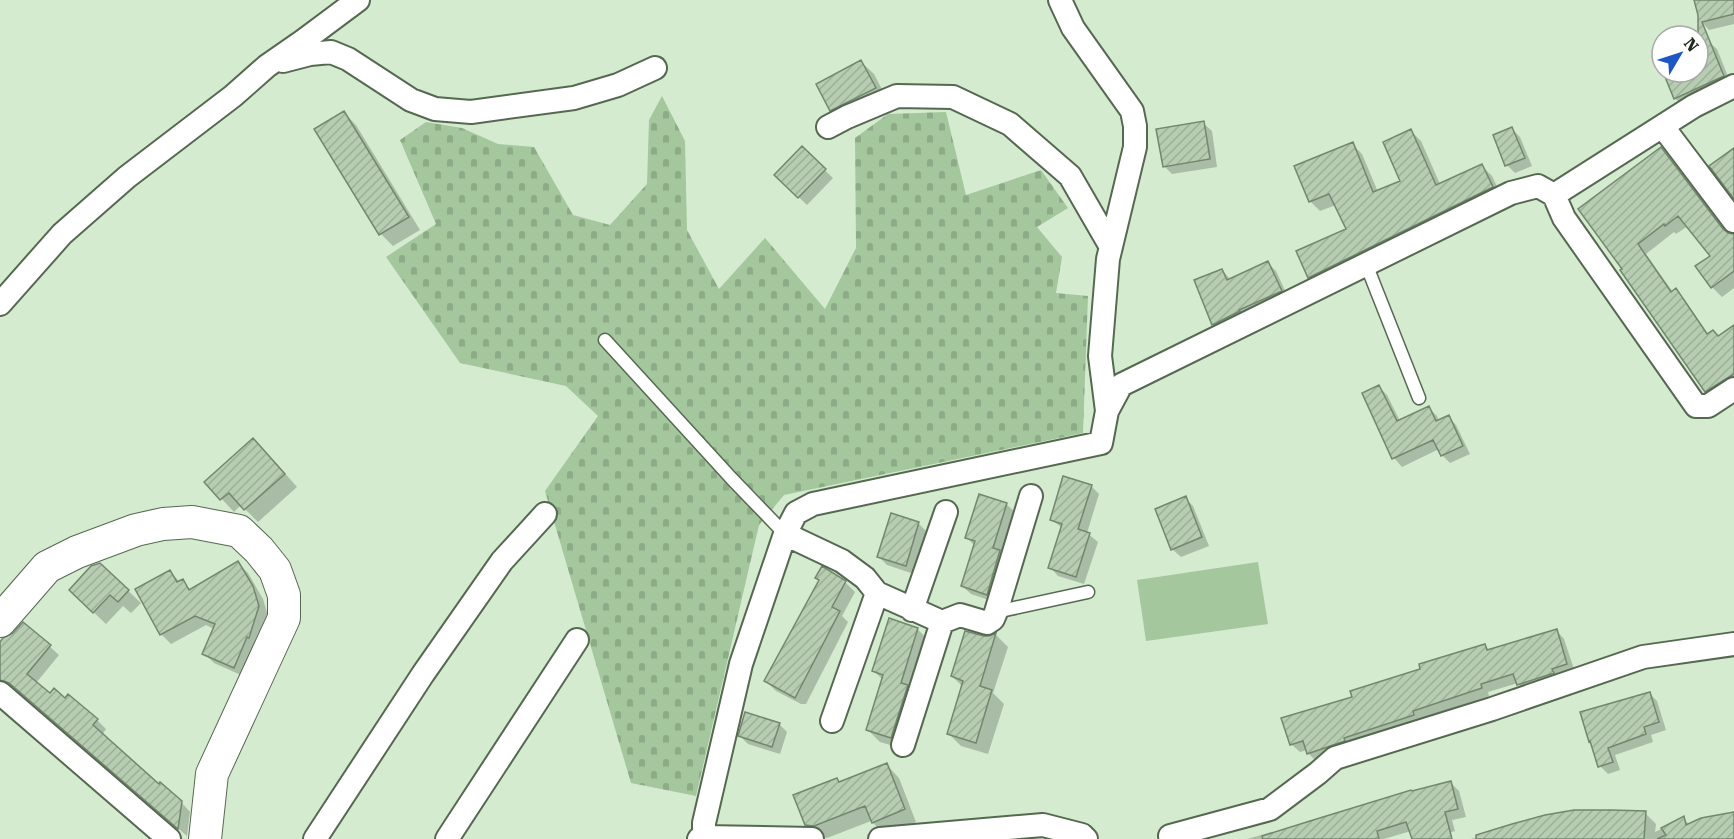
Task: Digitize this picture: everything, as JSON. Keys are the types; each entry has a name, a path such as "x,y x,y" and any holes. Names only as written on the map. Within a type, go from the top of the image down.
{"main road":[{"path":"0,621 47,567 77,552 136,530 163,524 192,522 239,531 259,550 275,570 284,595 284,618 212,774 206,838"}],"street":[{"path":"0,304 62,234 127,177 233,96 267,66 358,0"},
{"path":"1060,0 1073,28 1132,111 1135,126 1135,147 1108,259 1100,356 1107,411"},
{"path":"267,66 310,54 330,52 348,59 411,100 435,109 471,112 574,98 618,86 655,68"},
{"path":"1554,195 1694,106 1734,86"},
{"path":"828,127 897,96 953,97 1010,124 1070,176 1111,247"},
{"path":"1663,127 1734,221"},
{"path":"812,839 702,838 741,664 785,534 796,513 813,504 1101,443 1107,411 1121,385 1511,193 1538,186 1554,195 1564,218 1696,406 1708,406 1734,389"},
{"path":"785,534 842,561 865,578 878,593 912,610 942,622 960,615 987,623 993,619 996,612 1031,496"},
{"path":"912,610 946,512"},
{"path":"315,839 423,674 502,561 545,514"},
{"path":"832,722 878,593"},
{"path":"903,745 942,622"},
{"path":"447,839 577,640"},
{"path":"1170,836 1270,809 1335,758 1492,709 1643,657 1734,644"},
{"path":"0,693 169,839"},
{"path":"880,839 1043,825 1079,837"}],"lane":[{"path":"1366,264 1419,398"},
{"path":"605,340 785,534"},
{"path":"996,612 1088,592"}],"green space":[{"path":"662,96 685,141 687,230 719,289 765,238 825,309 856,248 855,138 888,114 946,112 966,195 1041,170 1068,208 1037,227 1062,257 1056,293 1088,296 1083,433 784,495 759,525 696,796 631,783 545,491 598,416 566,386 460,363 386,257 436,224 400,140 426,122 462,128 498,144 534,147 573,215 610,225 647,184 649,120"},
{"path":"1258,562 1268,624 1146,641 1137,580"}],"building":[{"path":"1694,0 1734,0 1734,14 1702,22 1703,24 1698,24"},
{"path":"1710,42 1724,76 1710,82"},
{"path":"861,60 876,88 830,111 816,84"},
{"path":"1668,84 1707,84 1674,99"},
{"path":"344,111 409,217 379,235 314,129"},
{"path":"1204,121 1210,159 1163,167 1156,129"},
{"path":"1512,127 1525,158 1505,166 1493,135"},
{"path":"1411,129 1436,185 1482,164 1493,187 1308,278 1296,251 1346,229 1329,194 1309,202 1294,166 1353,142 1373,192 1400,181 1383,142"},
{"path":"802,146 826,169 798,198 774,175"},
{"path":"1661,147 1723,229 1734,234 1734,271 1711,288 1695,266 1710,256 1678,216 1638,244 1671,292 1676,288 1707,334 1713,330 1718,336 1734,325 1734,374 1705,392 1620,270 1622,269 1578,209"},
{"path":"1734,148 1734,199 1709,166"},
{"path":"1268,261 1282,291 1212,325 1194,280 1222,269 1227,280"},
{"path":"1379,385 1397,421 1429,406 1436,421 1449,415 1463,446 1441,456 1433,440 1392,459 1362,393"},
{"path":"253,438 285,474 244,510 229,493 220,500 204,482"},
{"path":"1063,476 1092,485 1078,529 1090,533 1076,577 1048,568 1062,524 1050,520"},
{"path":"979,494 1007,503 993,548 1000,550 987,595 961,586 975,541 965,538"},
{"path":"1186,496 1202,537 1171,550 1155,509"},
{"path":"891,513 919,522 906,566 877,557"},
{"path":"238,561 253,586 259,606 249,638 247,637 234,668 202,654 215,624 195,616 160,635 135,589 170,570 177,582 183,579 189,590"},
{"path":"100,563 129,590 118,602 110,595 93,613 69,590 91,566"},
{"path":"822,566 846,581 832,607 840,611 795,698 764,681 819,580 815,578"},
{"path":"889,618 918,628 901,683 908,685 891,738 866,730 883,675 872,671"},
{"path":"23,622 51,645 27,674 50,693 54,688 65,698 68,694 98,719 93,725 159,784 160,782 182,801 178,829 9,683 0,680 0,642"},
{"path":"1557,629 1567,664 1552,669 1554,673 1517,685 1513,674 1481,684 1482,688 1413,711 1414,715 1344,738 1345,741 1307,754 1303,741 1290,745 1281,718 1352,697 1350,691 1420,669 1419,664 1485,644 1487,650"},
{"path":"965,631 984,636 996,633 980,686 992,690 976,743 947,734 963,681 951,676"},
{"path":"1650,692 1659,722 1644,727 1646,734 1608,748 1613,762 1598,767 1580,712"},
{"path":"745,712 780,723 772,747 738,736"},
{"path":"887,763 905,809 872,823 865,806 814,826 805,825 793,795 837,778 839,782"},
{"path":"1451,781 1458,809 1445,812 1452,839 1412,839 1406,822 1377,831 1379,839 1263,839 1262,836 1411,790"},
{"path":"1574,810 1646,811 1644,839 1476,839 1476,835 1512,824"},
{"path":"1734,812 1734,839 1657,839 1666,835 1661,828 1684,816 1686,825 1701,818"}]}
